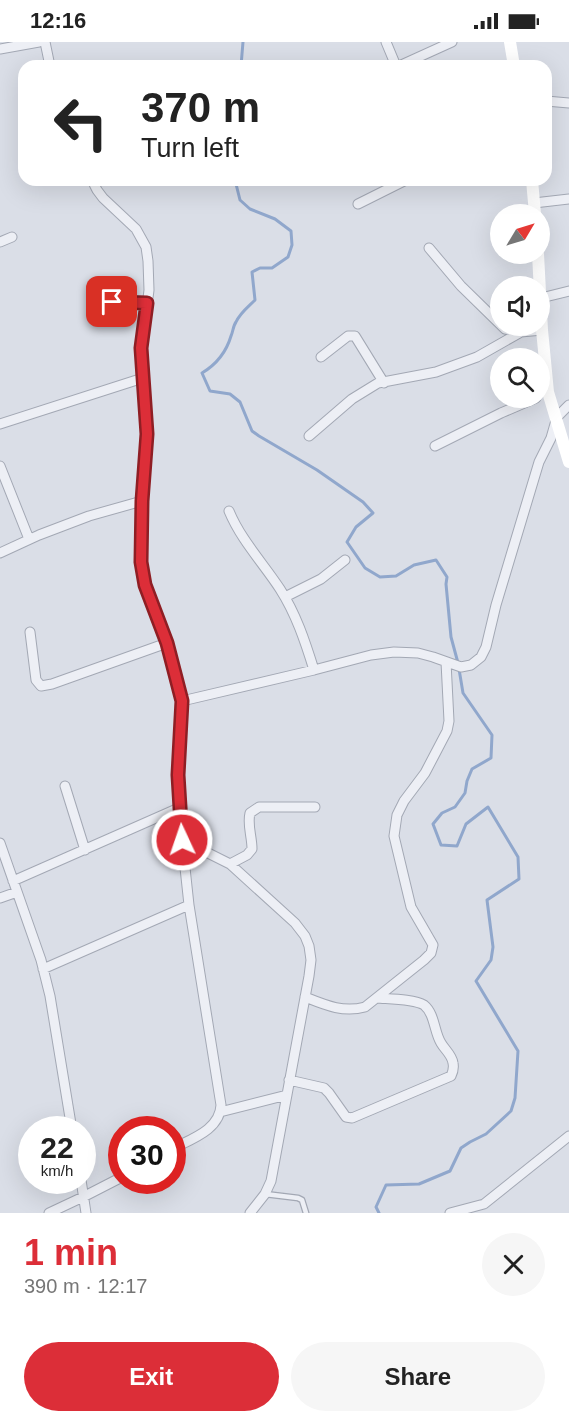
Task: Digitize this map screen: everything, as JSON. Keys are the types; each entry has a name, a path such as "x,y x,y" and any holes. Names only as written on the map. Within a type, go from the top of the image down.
{"street":[{"path":"0,49 39,42"},
{"path":"45,42 49,60"},
{"path":"386,42 395,60"},
{"path":"412,60 452,42"},
{"path":"510,42 513,60"},
{"path":"552,102 569,103"},
{"path":"96,186 103,198 136,229 146,247 149,283 141,348 147,434 142,501 141,562 149,598 167,643 182,701 178,775 182,840 189,905 219,1092 220,1112 212,1125 204,1132 186,1142"},
{"path":"358,204 394,186"},
{"path":"533,186 534,204"},
{"path":"550,205 569,199"},
{"path":"0,242 12,237"},
{"path":"429,248 460,286 490,316"},
{"path":"550,296 569,291"},
{"path":"95,301 147,303"},
{"path":"321,357 348,336 355,336 384,383"},
{"path":"309,436 352,399 378,383 436,372 477,357 514,336"},
{"path":"0,424 142,378"},
{"path":"550,405 557,417 569,462"},
{"path":"182,701 371,655 394,652 418,653 461,667 481,657 486,647 496,605 539,462 551,438 557,417 569,405"},
{"path":"435,446 513,408"},
{"path":"0,466 29,539"},
{"path":"0,553 89,516 142,501"},
{"path":"229,511 241,535 285,597 302,631 314,670"},
{"path":"285,597 321,579 345,560"},
{"path":"30,632 36,680 41,686 167,643"},
{"path":"305,997 330,1006 354,1010 365,1007 431,953 433,945 411,907 394,836 397,815 404,801 425,774 447,732 449,721 446,662"},
{"path":"66,786 85,850"},
{"path":"13,881 181,807"},
{"path":"230,864 247,855 252,849 252,836 248,822 250,813 259,807 315,807"},
{"path":"182,840 230,864 300,928 309,946 311,960 271,1181 265,1194 250,1213"},
{"path":"0,843 38,948 50,996 70,1116"},
{"path":"0,898 17,892"},
{"path":"43,969 189,905"},
{"path":"290,1080 324,1088 346,1117 351,1118 451,1076 454,1070 453,1062 439,1041 430,1012 415,1002 378,998"},
{"path":"220,1112 287,1095"},
{"path":"450,1213 484,1204 569,1136"},
{"path":"49,1213 108,1184"},
{"path":"83,1194 86,1213"}],"lane":[{"path":"265,1194 298,1198 302,1200 306,1213"}],"waterway":[{"path":"242,60 243,42"},
{"path":"236,186 240,200 250,209 275,219 291,231 292,245 288,257 272,268 260,268 252,272 255,300 244,310 234,325 220,358 202,373 210,391 230,394 240,402 252,431 317,470 363,502 373,513 356,527 347,542 365,568 380,577 396,576 414,565 436,560 447,577 451,637 458,663"},
{"path":"379,1213 376,1207 386,1185 419,1184 450,1171 461,1148 486,1134 511,1111 515,1098 518,1051 476,981 491,960 493,947 487,900 519,879 518,857 488,807 466,824 457,846 441,845 433,824 442,813 455,807 465,793 472,769 491,758 492,735 463,693 459,669"}],"route":[{"path":"112,302 147,303 141,348 147,434 142,501 141,562 145,585 167,643 182,701 178,775 182,840"}]}
